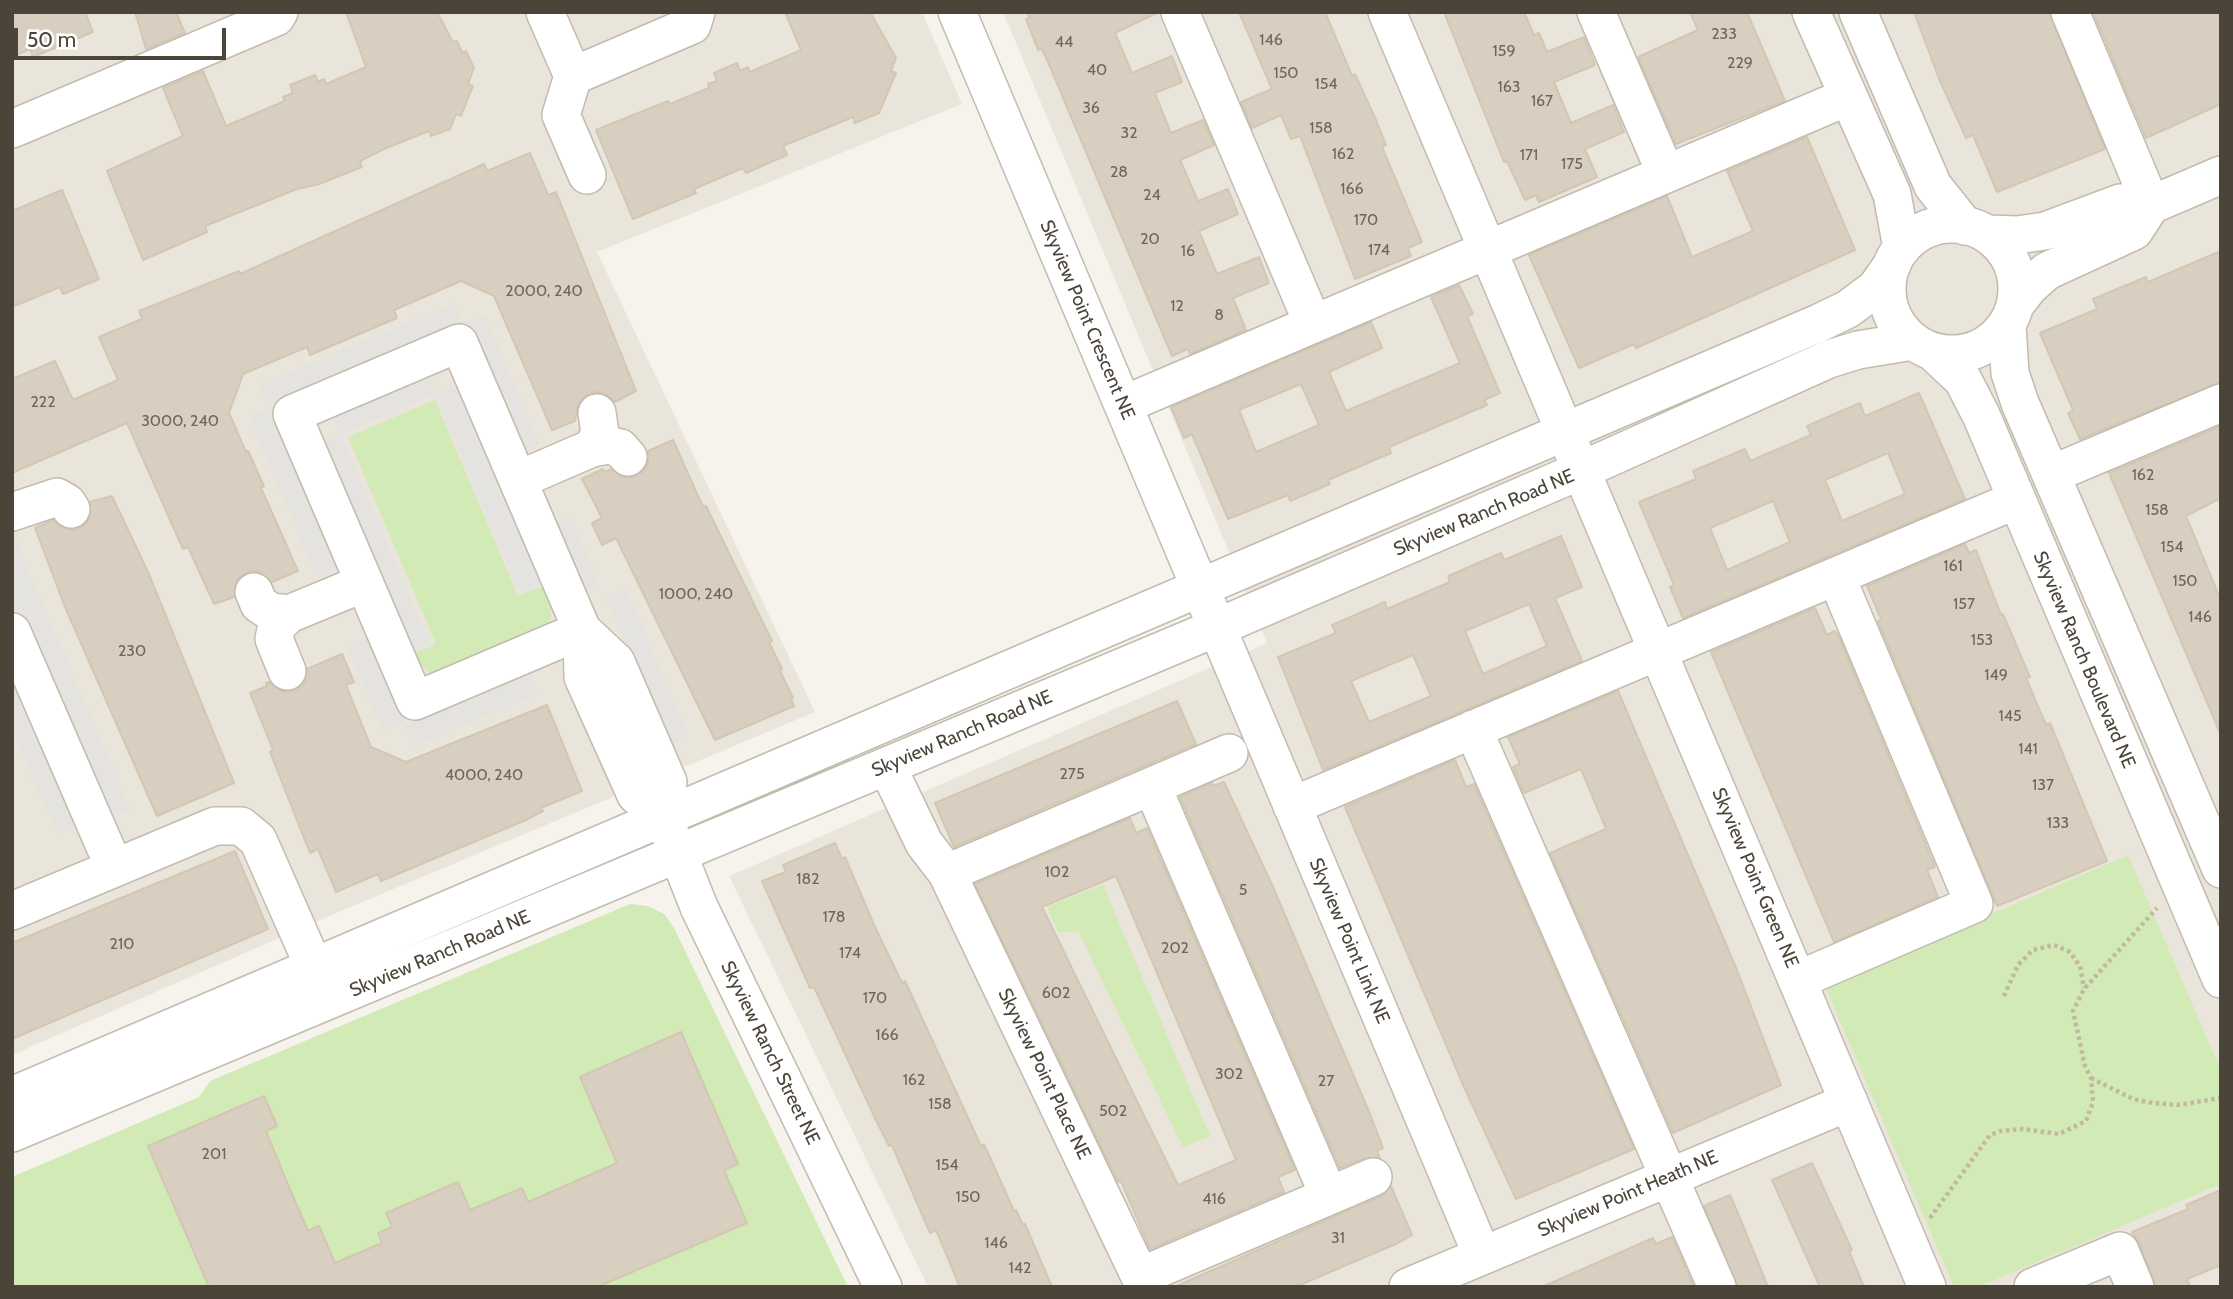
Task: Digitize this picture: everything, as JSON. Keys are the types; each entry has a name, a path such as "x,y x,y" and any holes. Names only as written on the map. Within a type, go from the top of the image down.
{"street":[{"path":"12,129 276,17 279,12"},
{"path":"545,12 573,76 561,115 587,175"},
{"path":"573,76 691,25 696,12"},
{"name":"Skyview Point Crescent NE","path":"957,12 1217,627"},
{"path":"1180,12 1313,324"},
{"path":"1387,12 1582,470"},
{"path":"1596,12 1666,174"},
{"path":"1811,12 1892,194 1897,257"},
{"path":"1858,12 1933,186 1976,230 2002,248 2012,265 2018,285 2011,315 2010,373 2221,869"},
{"path":"2070,12 2151,205"},
{"path":"1123,405 1847,97"},
{"path":"2151,205 2134,231 2047,271 2029,287 1993,341 1974,351 1953,355 1922,346 1898,326 1890,307 1887,285 1897,257 1916,236 1933,228 2017,235 2045,232 2120,203 2151,205 2221,175"},
{"name":"Skyview Ranch Road NE","path":"12,1096 1848,309 1876,288 1897,257"},
{"path":"582,630 415,701 292,414 459,343 582,630 583,677 636,795 663,816"},
{"name":"Skyview Ranch Road NE","path":"12,1133 1217,627 1582,470 1829,359 1857,350 1922,346"},
{"name":"Skyview Ranch Boulevard NE","path":"1922,346 1963,380 1981,415 2221,979"},
{"path":"2052,474 2221,403"},
{"path":"518,480 594,430 608,445 620,448 628,457"},
{"name":"Skyview Point Green NE","path":"1582,470 1927,1287"},
{"path":"1292,806 2016,500"},
{"path":"1798,980 1974,904 1836,576"},
{"path":"287,671 274,639 277,625 289,614 364,583"},
{"path":"254,592 259,604 271,612 289,614"},
{"name":"Skyview Point Link NE","path":"1217,627 1482,1255"},
{"path":"12,632 114,867"},
{"path":"1473,729 1717,1287"},
{"path":"947,873 1229,753"},
{"name":"Skyview Point Place NE","path":"887,766 924,843 947,873 1143,1282 1373,1177"},
{"path":"1152,786 1329,1196"},
{"name":"Skyview Ranch Street NE","path":"663,816 680,853 699,907 883,1287"},
{"path":"12,911 215,826 241,826 258,841 314,967"},
{"name":"Skyview Point Heath NE","path":"1408,1287 1849,1102"},
{"path":"2033,1287 2120,1251 2135,1287"}],"path":[{"path":"1905,1235 1923,1228 1990,1135 2023,1129 2059,1134 2086,1121 2093,1102 2091,1078 2085,1066 2073,1011 2084,989 2157,908"},
{"path":"2004,996 2018,965 2033,950 2054,945 2070,951 2081,965 2084,989"},
{"path":"2091,1078 2133,1100 2176,1105 2221,1098"}],"shaded area":[{"path":"12,12 922,12 962,104 597,252 815,712 334,914 12,1055"},
{"path":"1003,12 2221,12 2221,1287 928,1287 729,876 1267,643"},
{"path":"454,303 463,324 269,406 260,385"},
{"path":"485,315 539,444 519,452 464,323"},
{"path":"425,371 436,395 459,385 544,584 520,594 435,394 341,434 331,411"},
{"path":"269,407 337,569 317,578 249,416"},
{"path":"341,434 430,645 406,655 317,445"},
{"path":"570,515 599,583 578,593 549,524"},
{"path":"15,539 130,809 105,819 12,600 12,540"},
{"path":"626,588 688,736 668,745 605,596"},
{"path":"368,637 404,723 383,732 347,646"},
{"path":"12,660 82,824 57,834 12,730"},
{"path":"529,672 538,693 413,747 404,725"}],"green space":[{"path":"435,400 518,596 544,586 552,615 544,630 444,672 431,672 418,663 413,654 436,644 348,437"},
{"path":"2128,855 2221,1071 2221,1184 1978,1287 1954,1287 1825,986"},
{"path":"1103,885 1210,1136 1183,1147 1078,931 1058,932 1047,907"},
{"path":"630,904 648,906 664,914 674,928 848,1287 12,1287 12,1177 199,1097 210,1081"}],"building":[{"path":"12,12 85,12 93,32 33,57 30,49 12,57"},
{"path":"135,12 176,12 185,33 146,49"},
{"path":"346,12 437,12 453,42 457,41 462,53 466,51 474,68 468,84 473,86 461,116 456,114 450,129 431,136 429,131 384,149 360,161 362,167 319,184 297,189 205,226 207,232 143,260 107,171 183,136 163,88 203,71 226,126 285,101 283,97 293,93 290,85 315,75 318,82 324,79 326,84 366,67"},
{"path":"785,12 870,12 896,58 891,71 896,73 879,113 855,123 853,117 783,146 787,155 746,173 743,168 694,189 696,193 633,219 596,130 709,88 708,84 717,81 714,73 737,63 740,71 748,67 750,72 801,50"},
{"path":"1027,12 1159,12 1115,33 1132,73 1172,56 1182,82 1155,93 1171,133 1203,120 1214,145 1180,160 1198,201 1228,189 1238,214 1199,231 1217,274 1259,257 1269,283 1233,298 1246,330 1190,354 1188,349 1172,356 1048,62 1042,49 1038,50 1026,19 1030,18"},
{"path":"1239,12 1325,12 1352,76 1355,74 1376,120 1386,145 1382,147 1422,242 1408,248 1411,256 1355,279 1300,136 1291,139 1281,115 1252,128 1241,102 1272,89"},
{"path":"1444,12 1524,12 1534,35 1539,33 1547,52 1584,37 1595,65 1554,82 1571,123 1613,105 1624,132 1585,149 1597,177 1539,202 1536,195 1525,200 1507,161 1504,162"},
{"path":"1690,12 1747,12 1785,101 1676,144 1638,57 1698,30"},
{"path":"1914,12 2049,12 2105,149 1997,192 1973,135 1966,138 1940,81"},
{"path":"2093,12 2221,12 2221,104 2146,138"},
{"path":"1807,137 1855,250 1636,348 1634,344 1579,368 1529,255 1667,196 1692,257 1753,231 1727,171"},
{"path":"530,153 548,195 556,192 636,391 615,402 604,393 595,392 585,396 578,405 575,421 552,430 494,296 461,281 394,310 397,318 310,355 307,347 243,374 229,413 264,486 261,488 298,571 272,582 257,571 247,572 237,580 234,597 214,604 188,547 183,549 127,423 12,473 12,379 55,361 73,400 118,380 99,337 142,319 139,311 239,271 240,274 484,164 487,171"},
{"path":"62,190 99,279 63,294 60,287 12,307 12,211"},
{"path":"2221,251 2221,382 2080,439 2068,413 2073,410 2040,333 2097,309 2093,299 2146,277 2148,282"},
{"path":"1459,285 1473,314 1467,316 1500,393 1484,400 1487,405 1389,447 1391,453 1328,480 1330,484 1290,501 1288,495 1228,519 1192,434 1184,438 1171,407 1371,322 1382,348 1329,372 1346,411 1432,375 1460,363 1431,297","holes":["1301,384 1319,425 1256,452 1239,410"]},
{"path":"1919,393 1965,499 1683,618 1670,587 1674,585 1639,502 1696,479 1693,471 1745,449 1750,461 1811,435 1807,426 1860,403 1865,416","holes":["1888,453 1905,494 1842,521 1825,480","1773,501 1790,542 1727,570 1710,528"]},
{"path":"2221,426 2221,498 2186,516 2221,601 2221,735 2109,473"},
{"path":"673,440 703,507 706,506 772,641 769,642 793,698 791,699 794,706 715,740 616,538 602,545 592,523 602,518 582,479 603,469 605,472 611,469 622,477 633,477 642,472 648,464 648,451"},
{"path":"112,496 148,572 234,783 157,816 65,607 35,528 53,520 62,528 73,530 82,527 90,518 90,502"},
{"path":"1561,536 1582,587 1555,598 1582,661 1323,770 1278,657 1336,633 1332,625 1385,602 1387,609 1450,582 1448,576 1501,553 1504,560","holes":["1529,604 1547,646 1483,674 1465,631","1413,655 1431,696 1369,722 1351,681"]},
{"path":"1965,544 1969,553 1976,550 2001,615 2003,614 2030,677 2026,678 2046,725 2050,723 2107,861 1997,906 1878,621 1881,619 1867,586"},
{"path":"1815,608 1827,635 1835,631 1839,637 1935,867 1927,870 1938,897 1834,942 1711,652"},
{"path":"342,654 354,682 346,685 371,747 406,762 547,705 582,791 541,808 543,811 526,820 381,881 378,874 336,892 318,849 310,853 250,693 267,686 266,683 269,682 283,692 296,690 304,683 307,669"},
{"path":"1618,691 1737,970 1781,1085 1673,1133 1550,853 1606,829 1581,769 1524,793 1513,767 1520,764 1508,737"},
{"path":"1177,701 1196,744 954,847 935,803"},
{"path":"1455,760 1466,787 1474,784 1634,1149 1516,1199 1464,1087 1345,807"},
{"path":"1224,782 1273,887 1370,1114 1383,1148 1377,1151 1380,1158 1365,1158 1340,1168 1180,797 1212,783 1213,786"},
{"path":"1130,818 1136,833 1147,828 1295,1170 1278,1177 1284,1192 1150,1249 1121,1181 1118,1182 975,884","holes":["1116,876 1236,1160 1178,1185 1042,907"]},
{"path":"835,843 842,859 845,857 902,983 905,981 981,1146 984,1144 1014,1211 1016,1210 1023,1225 1025,1224 1052,1287 960,1287 936,1230 930,1233 892,1145 889,1146 874,1116 814,987 810,988 762,881 786,872 783,865"},
{"path":"235,851 268,929 12,1039 12,943"},
{"path":"681,1032 738,1164 724,1170 747,1223 597,1287 209,1287 148,1146 264,1096 277,1126 266,1131 283,1173 308,1231 319,1226 335,1263 382,1243 378,1233 392,1227 386,1213 458,1182 470,1210 522,1188 528,1202 617,1163 580,1077"},
{"path":"1812,1163 1852,1250 1849,1251 1864,1287 1820,1287 1772,1180"},
{"path":"1391,1186 1412,1235 1398,1243 1295,1287 1174,1287 1381,1196"},
{"path":"2221,1190 2221,1265 2187,1279 2190,1287 2156,1287 2132,1232 2188,1209 2186,1205"},
{"path":"1730,1195 1768,1287 1738,1287 1704,1206"},
{"path":"1672,1237 1694,1287 1542,1287 1653,1238 1656,1244"}]}
